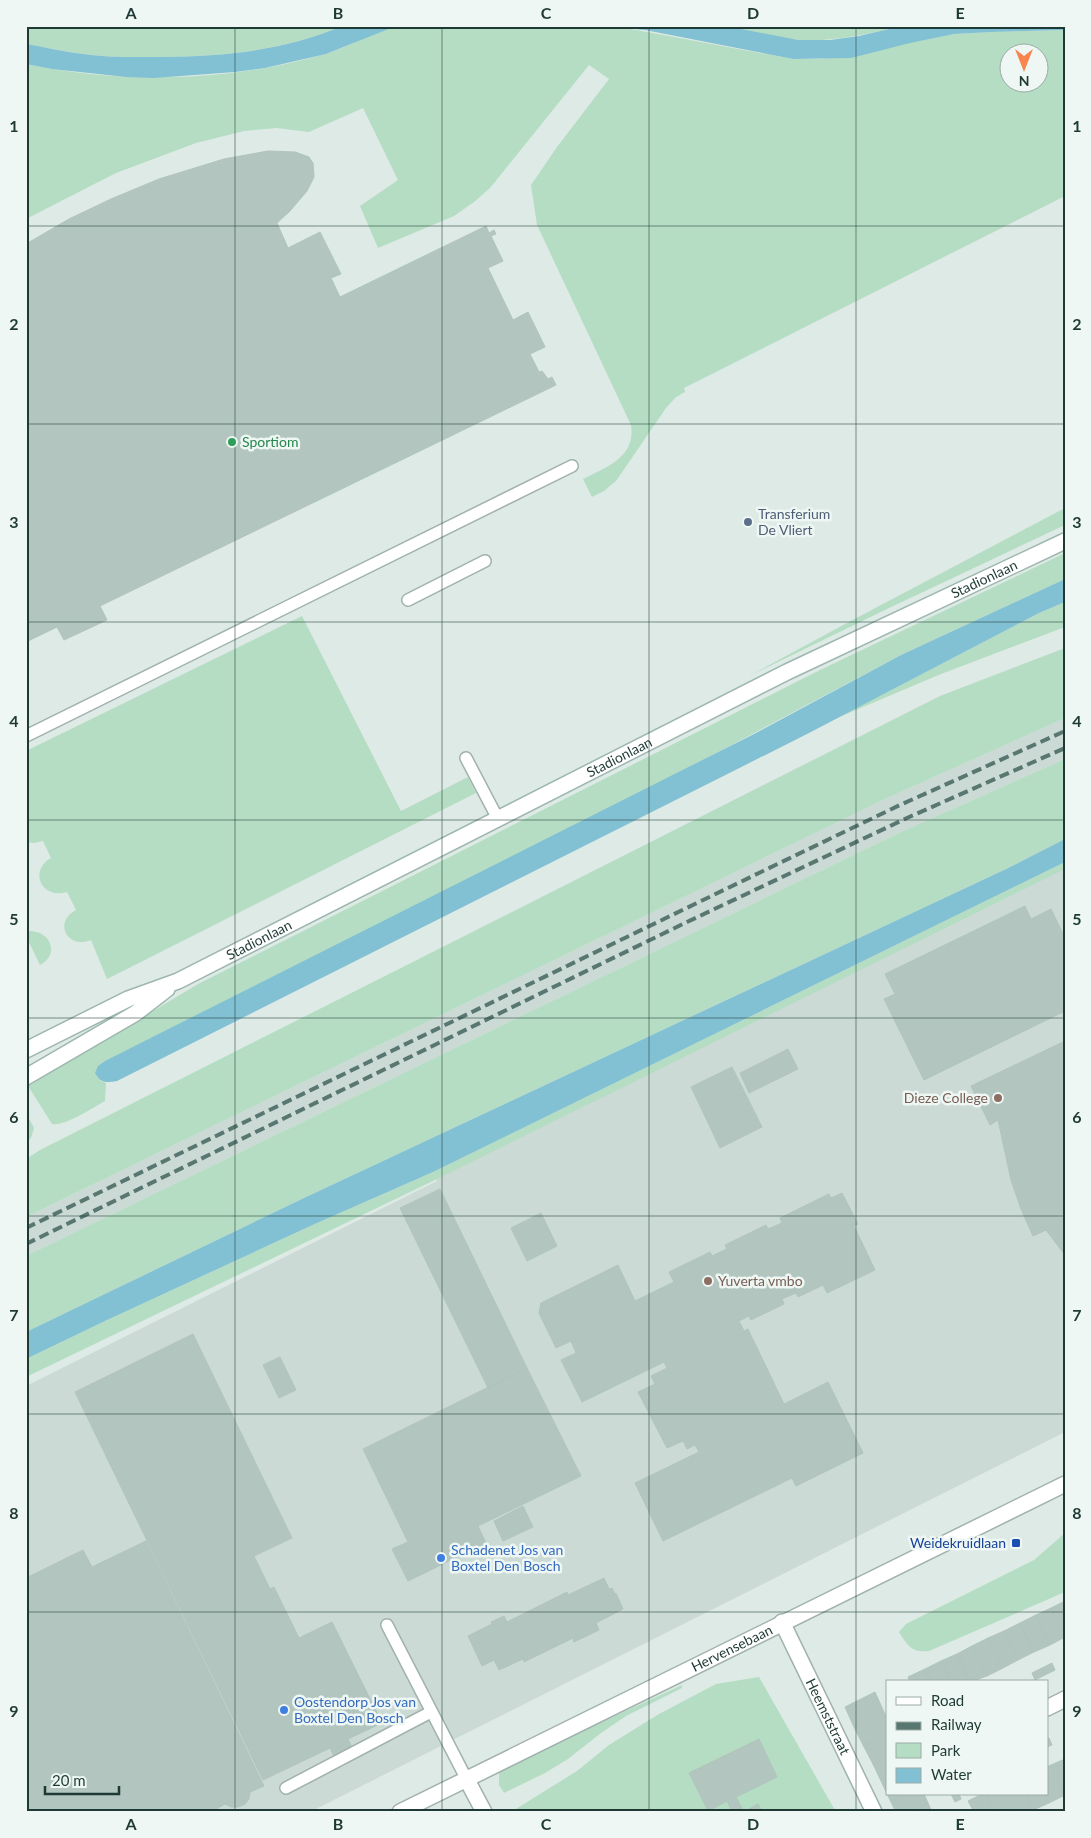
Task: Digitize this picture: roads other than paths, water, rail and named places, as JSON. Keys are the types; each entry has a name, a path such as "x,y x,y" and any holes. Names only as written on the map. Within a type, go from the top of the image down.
{"main road":[{"name":"Stadionlaan","path":"26,1050 128,999 178,981 787,672 1065,541"},
{"name":"Stadionlaan","path":"26,1077 136,1013 178,981"},
{"name":"Hervensebaan","path":"400,1812 1065,1484"},
{"name":"Heemststraat","path":"782,1622 874,1812"},
{"path":"1048,1708 1065,1699"},
{"path":"467,1780 484,1812"}],"lane":[{"path":"26,736 572,466"},
{"path":"408,600 485,561"},
{"path":"466,758 498,819"},
{"path":"387,1625 467,1780"},
{"path":"286,1788 431,1712"}],"water":[{"path":"342,26 396,26 326,54 265,68 235,72 154,78 126,77 52,69 26,64 26,44 103,56 163,57 209,55 276,47"},
{"path":"505,26 726,26 798,40 830,40 859,36 902,26 1065,26 1065,30 954,34 851,58 793,59 645,30 613,27"},
{"path":"1065,579 1065,602 1039,613 807,734 117,1081 104,1082 95,1073 98,1066 105,1061 754,734 901,655"},
{"path":"1065,839 1065,862 433,1172 317,1223 26,1359 26,1332 304,1198 1004,870"}],"railway":[{"path":"26,1228 900,805 1065,731"},
{"path":"26,1244 687,922 907,818 1065,748"}],"place":[{"name":"Sportiom","path":"232,442"},
{"name":"Transferium De Vliert","path":"748,522"},
{"name":"Dieze College","path":"998,1098"},
{"name":"Yuverta vmbo","path":"708,1281"},
{"name":"Weidekruidlaan","path":"1016,1543"},
{"name":"Schadenet Jos van Boxtel Den Bosch","path":"441,1558"},
{"name":"Oostendorp Jos van Boxtel Den Bosch","path":"284,1710"}]}
